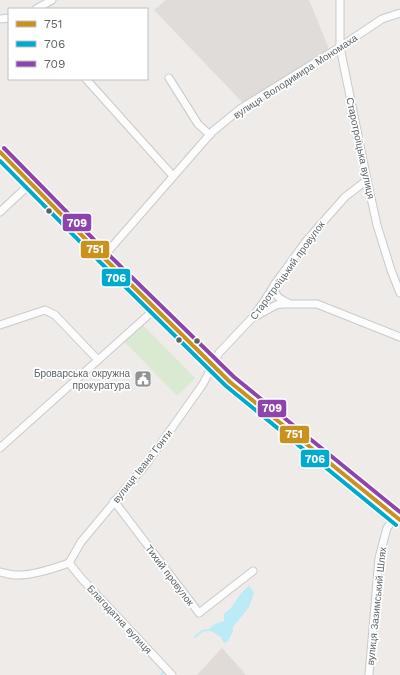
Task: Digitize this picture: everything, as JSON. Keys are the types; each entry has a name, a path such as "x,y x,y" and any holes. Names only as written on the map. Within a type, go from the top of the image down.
{"main road":[{"path":"0,152 103,257 230,382 398,518"}],"street":[{"path":"38,8 52,0"},
{"name":"Старотроїцька вулиця","path":"340,0 340,47 367,180 391,270 400,293"},
{"name":"вулиця Володимира Мономаха","path":"103,257 210,135 240,109 382,19 400,13"},
{"path":"169,78 198,124 210,135"},
{"path":"87,80 173,176"},
{"name":"Старотроїцький провулок","path":"213,366 219,353 252,318 307,240 345,197 367,180"},
{"path":"0,212 31,183"},
{"path":"275,284 275,294 291,304"},
{"path":"252,318 276,305 317,304 400,337"},
{"path":"0,448 155,309"},
{"path":"0,325 45,310 55,315 98,360"},
{"name":"вулиця Івана Гонти","path":"69,563 81,542 147,463 203,384 213,366"},
{"name":"Тихий провулок","path":"114,501 199,614 253,571"},
{"name":"вулиця Зазимський Шлях","path":"369,675 379,558 387,528 398,518"},
{"path":"0,572 17,575 54,568 69,563"},
{"name":"Благодатна вулиця","path":"69,563 172,675"}],"shaded area":[{"path":"166,0 309,0 329,49 243,103 154,10"},
{"path":"222,648 246,675 197,675"}],"green space":[{"path":"142,324 195,378 177,396 124,341"}],"water":[{"path":"249,585 254,593 249,607 233,627 233,631 228,641 225,643 221,637 209,630 213,625 224,621 224,614 230,609"}],"waterway":[{"path":"195,637 202,631 209,630"},
{"path":"161,675 165,670"}],"transit line":[{"name":"709","path":"4,148 107,253 234,377 400,512"},
{"name":"751","path":"0,152 103,257 230,382 400,520"},
{"name":"706","path":"0,161 226,386 396,525"}],"place":[{"name":"Броварська окружна прокуратура","path":"143,379"}]}
